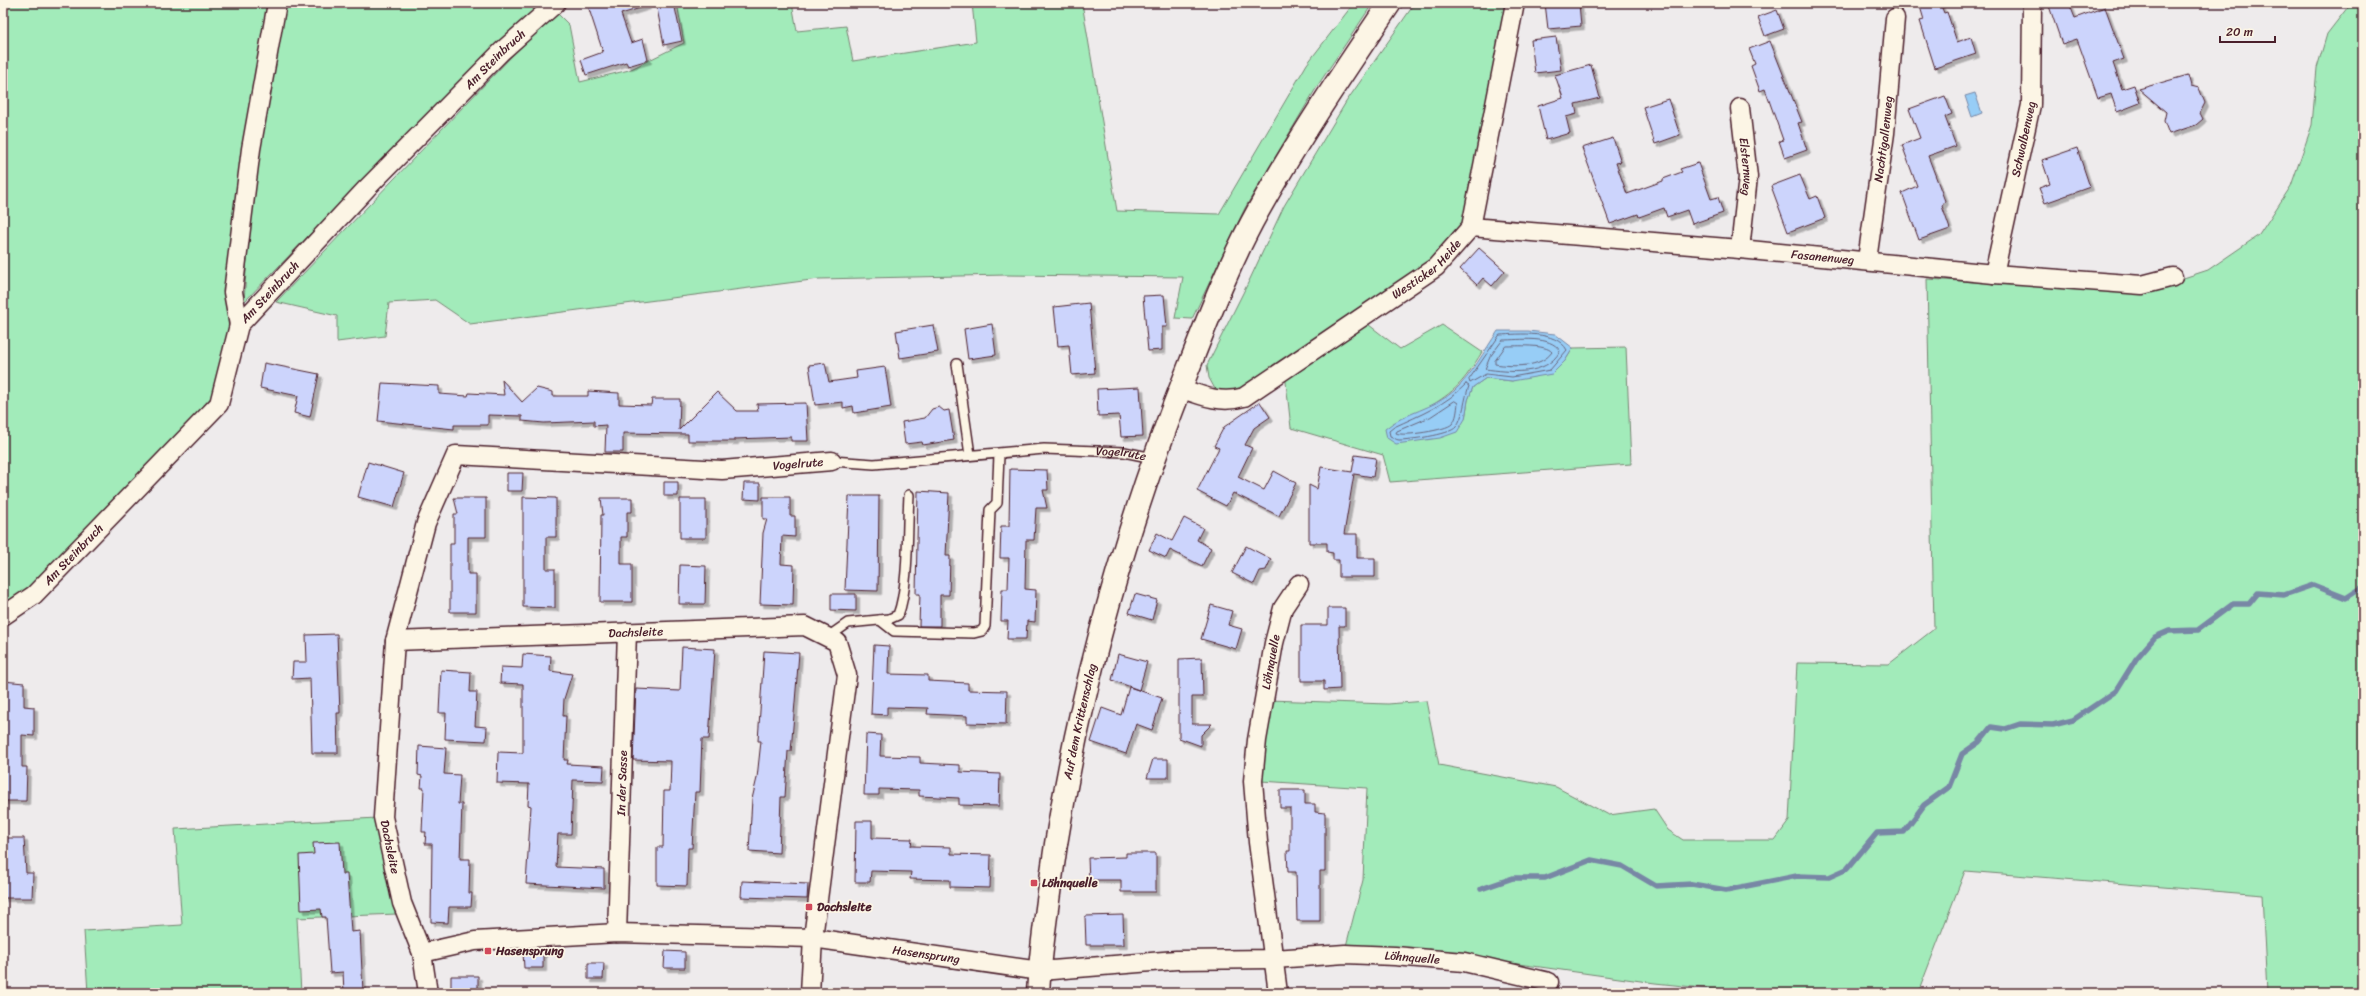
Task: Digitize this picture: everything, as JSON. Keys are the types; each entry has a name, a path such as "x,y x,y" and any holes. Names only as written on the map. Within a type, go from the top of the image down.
{"street":[{"path":"239,325 233,292 251,149 277,3"},
{"name":"Am Steinbruch","path":"3,616 34,596 220,404 239,325 367,188 485,68 556,3"},
{"path":"1153,458 1205,325 1258,212 1330,91 1390,3"},
{"path":"1471,227 1515,3"},
{"name":"Schwalbenweg","path":"1994,274 2031,105 2032,3"},
{"name":"Nachtigallenweg","path":"1867,260 1885,133 1895,18"},
{"name":"Elsternweg","path":"1740,108 1748,176 1740,249"},
{"name":"Westicker Heide","path":"1180,388 1220,401 1231,401 1244,397 1436,267 1471,227"},
{"name":"Fasanenweg","path":"1471,227 1867,260 1994,274 2142,285 2173,277"},
{"name":"Vogelrute","path":"450,467 456,455 722,470 832,461"},
{"name":"Auf dem Krittenschlag","path":"1038,993 1065,786 1082,702 1109,597 1153,458"},
{"name":"Dachsleite","path":"428,993 422,953 402,903 383,817 395,641 426,523 450,467"},
{"name":"Löhnquelle","path":"1278,993 1258,842 1253,781 1257,740 1274,643 1283,608 1299,584"},
{"name":"Dachsleite","path":"395,641 805,626 837,642 847,675 813,938"},
{"name":"In der Sasse","path":"617,933 627,632"},
{"name":"Hasensprung","path":"422,953 475,942 617,933 813,938 1040,971"},
{"path":"810,993 813,938"},
{"name":"Löhnquelle","path":"1040,971 1176,960 1274,959 1345,954 1395,956 1464,962 1549,982"}],"lane":[{"path":"957,364 970,456"},
{"name":"Vogelrute","path":"832,461 874,464 999,455 1044,449 1085,449 1124,452 1153,458"},
{"path":"880,620 894,631 974,633 982,631 985,626 990,510 996,503 999,455"},
{"path":"828,637 848,623 880,620 898,615 902,605 909,495"}],"green space":[{"path":"3,3 273,3 226,288 229,334 212,396 126,496 3,612"},
{"path":"280,3 543,3 430,111 244,302 253,165"},
{"path":"677,3 792,3 797,31 846,26 853,61 976,42 972,3 1082,3 1117,211 1219,214 1307,64 1354,3 1373,3 1318,85 1245,208 1192,319 1175,318 1183,277 1006,275 819,279 470,324 435,300 389,303 385,336 337,342 337,316 276,302 511,57 557,13 569,25 580,82 629,70 684,43"},
{"path":"1415,3 1512,3 1467,225 1433,263 1235,394 1215,389 1209,378 1207,365 1250,279 1284,206 1346,102"},
{"path":"2351,3 2363,3 2363,993 2267,993 2262,895 1965,871 1918,993 1750,993 1655,983 1468,957 1345,950 1363,880 1367,788 1261,781 1268,700 1388,704 1426,701 1439,765 1556,787 1609,815 1654,809 1668,830 1683,840 1775,840 1789,821 1797,663 1889,664 1934,629 1927,279 2141,292 2208,270 2259,235 2291,186 2312,125 2317,68 2327,34"},
{"path":"1360,318 1400,349 1442,325 1482,352 1464,379 1452,391 1426,409 1465,419 1468,400 1473,387 1486,378 1512,381 1565,361 1573,348 1626,347 1631,464 1390,482 1383,455 1291,428 1285,373"},
{"path":"377,818 397,914 297,918 301,993 88,993 84,931 182,925 175,829"}],"water":[{"path":"1975,93 1982,113 1972,117 1965,96"},
{"path":"1498,331 1528,331 1555,334 1573,348 1565,361 1552,374 1512,381 1486,378 1473,387 1468,400 1465,419 1457,432 1440,438 1396,444 1387,438 1385,429 1393,423 1438,402 1454,391 1472,370"}],"building":[{"path":"587,3 646,3 647,6 621,14 631,43 643,39 648,60 628,66 626,62 586,75 581,60 603,52"},
{"path":"656,3 674,3 682,41 664,45"},
{"path":"1545,3 1579,3 1581,26 1548,29"},
{"path":"1919,3 1940,3 1944,13 1947,12 1957,42 1971,37 1976,54 1935,68 1920,21 1924,20"},
{"path":"2048,3 2069,3 2075,18 2105,7 2124,59 2113,63 2122,89 2134,85 2140,103 2117,112 2111,94 2098,98 2077,39 2062,44"},
{"path":"1777,10 1784,29 1765,36 1758,17"},
{"path":"1556,37 1561,70 1535,73 1531,40"},
{"path":"1770,41 1802,122 1798,123 1807,150 1785,158 1779,141 1783,140 1765,89 1760,91 1751,66 1755,64 1749,49"},
{"path":"1591,65 1600,98 1575,104 1577,114 1566,117 1570,133 1546,140 1538,106 1563,98 1555,75"},
{"path":"2188,75 2191,86 2199,88 2205,103 2200,113 2203,119 2196,125 2169,134 2164,121 2166,112 2139,89"},
{"path":"1945,96 1952,114 1945,117 1956,146 1928,156 1945,201 1942,206 1950,229 1919,240 1902,193 1917,186 1902,145 1920,138 1909,109"},
{"path":"1668,99 1680,135 1655,144 1643,107"},
{"path":"1613,138 1621,162 1616,163 1627,194 1663,181 1663,179 1682,172 1680,169 1698,163 1711,199 1718,197 1723,213 1692,224 1687,210 1667,217 1664,208 1639,217 1638,214 1610,224 1582,148"},
{"path":"2077,148 2090,187 2045,203 2039,188 2050,184 2042,160"},
{"path":"1800,175 1810,199 1817,196 1825,218 1788,232 1771,186"},
{"path":"1479,248 1505,271 1492,286 1483,278 1477,285 1460,269"},
{"path":"1164,295 1167,327 1162,327 1162,350 1148,351 1143,296"},
{"path":"1089,303 1095,373 1072,375 1069,345 1058,346 1054,307"},
{"path":"992,324 996,355 968,359 964,329"},
{"path":"933,325 938,352 900,358 896,331"},
{"path":"264,363 319,374 310,417 294,413 298,396 260,388"},
{"path":"825,363 829,382 857,378 856,371 885,367 891,407 854,413 853,406 843,408 843,402 815,405 809,365"},
{"path":"502,380 522,402 537,388 553,392 553,396 588,396 588,391 619,393 619,404 651,405 652,399 680,399 679,430 717,392 737,411 758,411 757,404 806,403 808,441 791,441 791,437 735,439 735,441 688,441 688,434 623,433 623,452 605,452 606,425 594,426 594,421 544,423 522,421 522,416 488,415 488,425 454,425 454,429 378,421 382,383 439,386 439,394 468,396 469,393 504,395"},
{"path":"1140,387 1143,436 1121,437 1119,415 1098,416 1097,389"},
{"path":"1260,402 1270,417 1254,428 1245,445 1252,448 1238,477 1264,490 1274,471 1296,483 1279,516 1233,493 1226,506 1197,491 1219,448 1214,446 1224,427"},
{"path":"939,407 944,411 949,410 954,440 923,445 922,442 905,444 902,422 925,418 932,409"},
{"path":"1355,455 1376,458 1373,477 1354,474 1344,534 1357,534 1357,558 1375,558 1375,577 1339,577 1339,560 1333,560 1333,553 1327,552 1327,543 1309,543 1309,485 1317,489 1321,467 1352,472"},
{"path":"368,462 404,473 394,507 358,497"},
{"path":"1010,469 1047,470 1048,490 1043,490 1047,508 1036,508 1034,540 1026,540 1025,589 1036,590 1035,622 1027,621 1026,639 1007,639 1008,621 1001,621 1002,589 1008,589 1009,558 1000,558 1001,526 1009,526"},
{"path":"507,473 523,473 522,491 507,491"},
{"path":"664,482 678,482 678,496 664,496"},
{"path":"744,483 760,483 760,500 743,499"},
{"path":"918,491 949,493 946,556 950,556 949,595 940,595 940,626 919,626 920,594 916,594"},
{"path":"849,496 879,496 878,591 845,590"},
{"path":"523,497 556,498 556,537 546,537 546,569 555,569 555,608 523,607"},
{"path":"763,497 790,497 790,516 795,516 795,537 782,536 781,564 794,565 793,605 760,604 763,533 767,519 763,519"},
{"path":"454,498 486,498 486,537 468,537 468,574 476,574 476,612 450,612 450,544 454,544 454,514 458,514"},
{"path":"601,498 632,498 632,512 627,512 627,537 621,537 621,564 632,564 632,602 600,602 601,515 603,515"},
{"path":"680,499 706,499 706,538 680,538"},
{"path":"1184,518 1203,528 1197,540 1211,548 1202,566 1170,550 1166,558 1149,550 1157,533 1172,541"},
{"path":"1246,546 1271,559 1266,570 1260,571 1254,584 1232,573"},
{"path":"680,565 706,566 705,604 679,604"},
{"path":"831,594 856,594 856,611 831,610"},
{"path":"1135,594 1157,600 1152,620 1129,613"},
{"path":"1211,605 1232,611 1228,625 1242,629 1236,649 1201,639"},
{"path":"1328,608 1345,608 1345,626 1339,626 1340,689 1324,690 1324,681 1301,681 1301,625 1328,625"},
{"path":"337,634 340,713 337,713 338,753 312,753 310,678 292,679 293,662 307,662 306,635"},
{"path":"874,645 889,646 888,674 928,675 928,681 968,683 968,690 1007,691 1006,724 967,723 967,716 927,714 928,708 887,707 887,715 871,714"},
{"path":"682,647 715,649 709,739 702,739 700,792 695,792 692,848 688,848 687,886 657,885 657,847 663,847 664,791 670,791 671,761 633,760 636,689 680,691"},
{"path":"764,651 799,653 791,751 788,751 785,797 781,797 779,853 749,851 752,799 757,778 761,741 758,741"},
{"path":"523,654 551,656 550,671 572,674 564,699 563,716 566,716 564,760 568,760 567,764 604,766 603,781 573,780 571,834 558,834 556,867 604,869 604,888 526,884 531,806 528,805 529,784 497,783 498,752 523,753 523,684 500,683 501,667 522,668"},
{"path":"1118,654 1147,662 1139,690 1112,680"},
{"path":"1202,658 1203,697 1192,697 1192,724 1212,724 1201,735 1201,746 1179,738 1179,659"},
{"path":"441,670 471,672 470,692 477,692 475,726 487,727 486,741 445,739 446,713 439,713"},
{"path":"3,681 24,683 24,706 34,707 34,736 22,735 22,767 27,767 26,801 3,801"},
{"path":"1129,687 1162,698 1152,730 1136,724 1126,754 1091,742 1102,708 1121,715"},
{"path":"866,734 881,735 880,756 920,757 920,763 960,765 960,772 1000,774 999,806 959,805 959,798 919,796 919,790 879,789 879,795 864,795"},
{"path":"419,746 446,748 444,774 460,775 458,804 462,804 460,859 470,859 469,893 472,893 471,907 449,907 448,923 431,922 432,844 425,844 426,832 422,832 424,788 421,788 422,776 418,775"},
{"path":"1153,759 1168,759 1168,778 1147,778"},
{"path":"1280,790 1305,790 1305,804 1315,804 1315,812 1325,813 1325,871 1320,871 1320,921 1297,921 1296,872 1288,872 1287,851 1290,851 1290,808 1280,808"},
{"path":"856,821 872,821 872,838 912,839 911,846 951,847 951,854 991,855 990,888 950,887 950,880 910,879 911,872 871,871 870,882 855,882"},
{"path":"4,838 24,838 26,873 33,873 32,898 3,898 3,873 5,873"},
{"path":"340,842 342,874 347,874 351,932 360,931 363,992 344,993 343,972 330,973 326,917 322,917 321,909 301,910 299,855 314,854 313,843"},
{"path":"1126,853 1156,853 1156,892 1121,892 1121,880 1089,880 1088,858 1126,857"},
{"path":"742,881 808,884 807,899 741,897"},
{"path":"1123,915 1124,945 1086,945 1085,916"},
{"path":"543,951 543,968 524,968 523,952"},
{"path":"665,951 685,952 685,968 664,968"},
{"path":"588,963 604,963 603,979 588,979"},
{"path":"451,976 478,976 478,993 451,993"}],"waterway":[{"path":"1481,889 1513,878 1545,878 1591,860 1622,866 1656,886 1692,884 1726,890 1797,876 1829,877 1847,869 1877,833 1904,832 1924,805 1949,787 1962,754 1979,742 1991,727 2005,729 2020,724 2053,725 2073,720 2116,691 2136,659 2155,637 2169,631 2198,630 2233,604 2249,604 2258,593 2284,595 2313,585 2346,598 2363,587"}],"place":[{"name":"Löhnquelle","path":"1034,883"},
{"name":"Dachsleite","path":"809,907"},
{"name":"Hasensprung","path":"488,951"}]}
